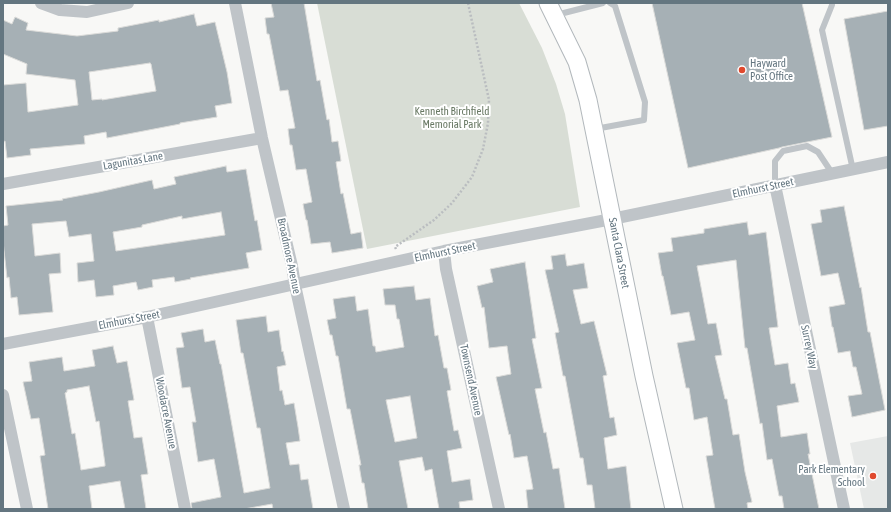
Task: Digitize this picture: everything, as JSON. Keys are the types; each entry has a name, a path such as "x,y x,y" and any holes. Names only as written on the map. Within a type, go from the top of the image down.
{"main road":[{"name":"Santa Clara Street","path":"552,9 577,62 588,100 644,376 674,509"}],"street":[{"path":"41,3 60,10 87,12 128,3"},
{"name":"Broadmore Avenue","path":"234,3 262,138 292,266 344,509"},
{"name":"Lagunitas Lane","path":"3,184 262,138"},
{"name":"Elmhurst Street","path":"3,344 147,317 444,251 612,219 888,162"},
{"name":"Surrey Way","path":"775,185 844,509"},
{"name":"Townsend Avenue","path":"444,251 446,269 499,509"},
{"name":"Woodacre Avenue","path":"147,317 186,509"},
{"path":"3,395 27,509"}],"lane":[{"path":"552,9 603,3"},
{"path":"594,129 644,120 645,102 615,6 610,3"},
{"path":"832,3 822,30 853,170"},
{"path":"775,185 775,161 783,151 807,146 818,152 832,174"}],"path":[{"path":"398,261 396,247 434,220 452,203 472,177 483,149 488,123 489,100 468,3"}],"shaded area":[{"name":"Park Elementary School","path":"888,436 888,509 864,509 850,443"}],"green space":[{"name":"Kenneth Birchfield Memorial Park","path":"317,3 519,3 542,48 556,84 565,114 580,207 367,249"}],"building":[{"path":"271,3 304,3 317,81 320,80 327,120 329,119 332,142 338,141 341,161 336,162 341,194 343,193 351,234 361,232 363,248 332,253 330,242 311,244 303,204 312,202 306,169 296,170 288,129 295,128 288,90 280,91 269,34 267,34 265,18 274,17"},
{"name":"Hayward Post Office","path":"652,3 802,3 832,137 688,168"},
{"path":"888,11 888,126 864,130 844,19"},
{"path":"194,14 197,26 215,22 227,72 232,103 215,106 217,117 107,138 106,132 84,136 85,144 30,149 31,155 7,158 5,141 3,142 3,85 26,83 28,112 78,105 75,80 26,74 27,64 3,54 3,20 12,24 15,17 28,23 26,30 77,36 118,31 118,28 159,20 159,22","holes":["151,64 156,91 102,100 92,100 89,72"]},
{"path":"226,166 227,172 246,169 255,221 257,220 262,250 246,253 249,268 175,282 174,277 152,280 153,287 138,290 136,282 113,286 114,295 96,297 94,280 78,282 77,263 94,261 91,234 69,237 66,221 32,224 35,256 60,253 61,273 49,274 53,312 19,315 17,297 11,298 9,277 7,278 3,241 3,226 8,225 6,206 63,200 62,199 152,180 154,189 176,184 174,177","holes":["221,212 225,235 116,251 113,232 142,227 142,225 182,216 182,219"]},
{"path":"844,206 860,288 861,287 868,332 870,332 885,410 852,417 848,396 862,394 856,367 853,367 850,351 838,353 829,307 845,304 838,273 821,276 811,224 822,222 820,210"},
{"path":"747,222 749,235 766,232 778,327 769,328 775,365 788,363 791,384 795,383 799,402 777,406 781,437 807,433 810,454 808,454 819,509 784,509 782,496 779,496 772,459 767,460 762,423 760,424 747,348 745,348 736,260 697,266 708,324 716,323 722,355 715,356 725,399 727,399 733,435 739,434 745,472 752,502 747,503 748,509 715,509 706,456 713,455 707,417 694,420 689,388 686,388 677,343 695,340 689,312 671,315 658,253 673,251 671,238 704,233 704,229"},
{"path":"565,254 567,266 584,263 588,288 573,290 581,324 594,321 607,375 603,376 610,418 614,417 617,435 604,438 608,469 626,466 631,509 595,509 592,485 587,485 583,458 580,458 565,376 563,376 555,333 559,332 545,270 553,269 551,256"},
{"path":"525,262 536,338 532,339 542,388 535,389 544,433 546,432 553,469 559,468 565,509 528,509 526,490 533,489 527,456 514,458 510,434 509,435 496,377 511,374 507,346 489,348 484,307 482,308 477,286 493,282 490,269"},
{"path":"414,286 416,300 430,298 435,336 438,335 444,368 447,368 451,390 447,391 454,431 458,430 462,448 447,451 452,482 470,479 473,500 459,502 460,509 439,509 432,469 425,471 422,457 399,461 408,509 368,509 364,483 362,483 359,465 361,465 350,409 347,409 338,356 336,356 332,335 330,335 327,320 336,318 333,299 355,296 357,311 368,309 373,346 375,346 376,352 404,347 395,305 385,305 383,289","holes":["410,396 417,438 395,442 386,400"]},
{"path":"266,316 268,332 279,330 282,352 283,351 286,365 277,367 280,391 282,390 285,405 294,403 298,427 300,441 286,443 290,465 299,464 301,480 308,479 313,509 273,509 272,504 244,509 192,509 191,503 221,497 214,459 198,462 192,422 196,422 190,387 182,388 176,348 184,347 181,333 203,329 205,342 215,340 221,364 244,493 270,488 260,428 257,428 243,353 241,353 236,320"},
{"path":"113,346 117,363 127,361 134,400 128,401 134,438 142,437 148,474 141,475 146,509 125,509 120,481 89,486 92,509 48,509 40,456 45,455 39,418 31,419 23,382 32,381 29,362 62,357 64,371 95,366 92,350","holes":["89,386 96,422 99,421 105,466 81,470 75,433 72,434 65,393 67,390"]}],"place":[{"name":"Hayward Post Office","path":"742,70"},
{"name":"Park Elementary School","path":"873,476"}]}
